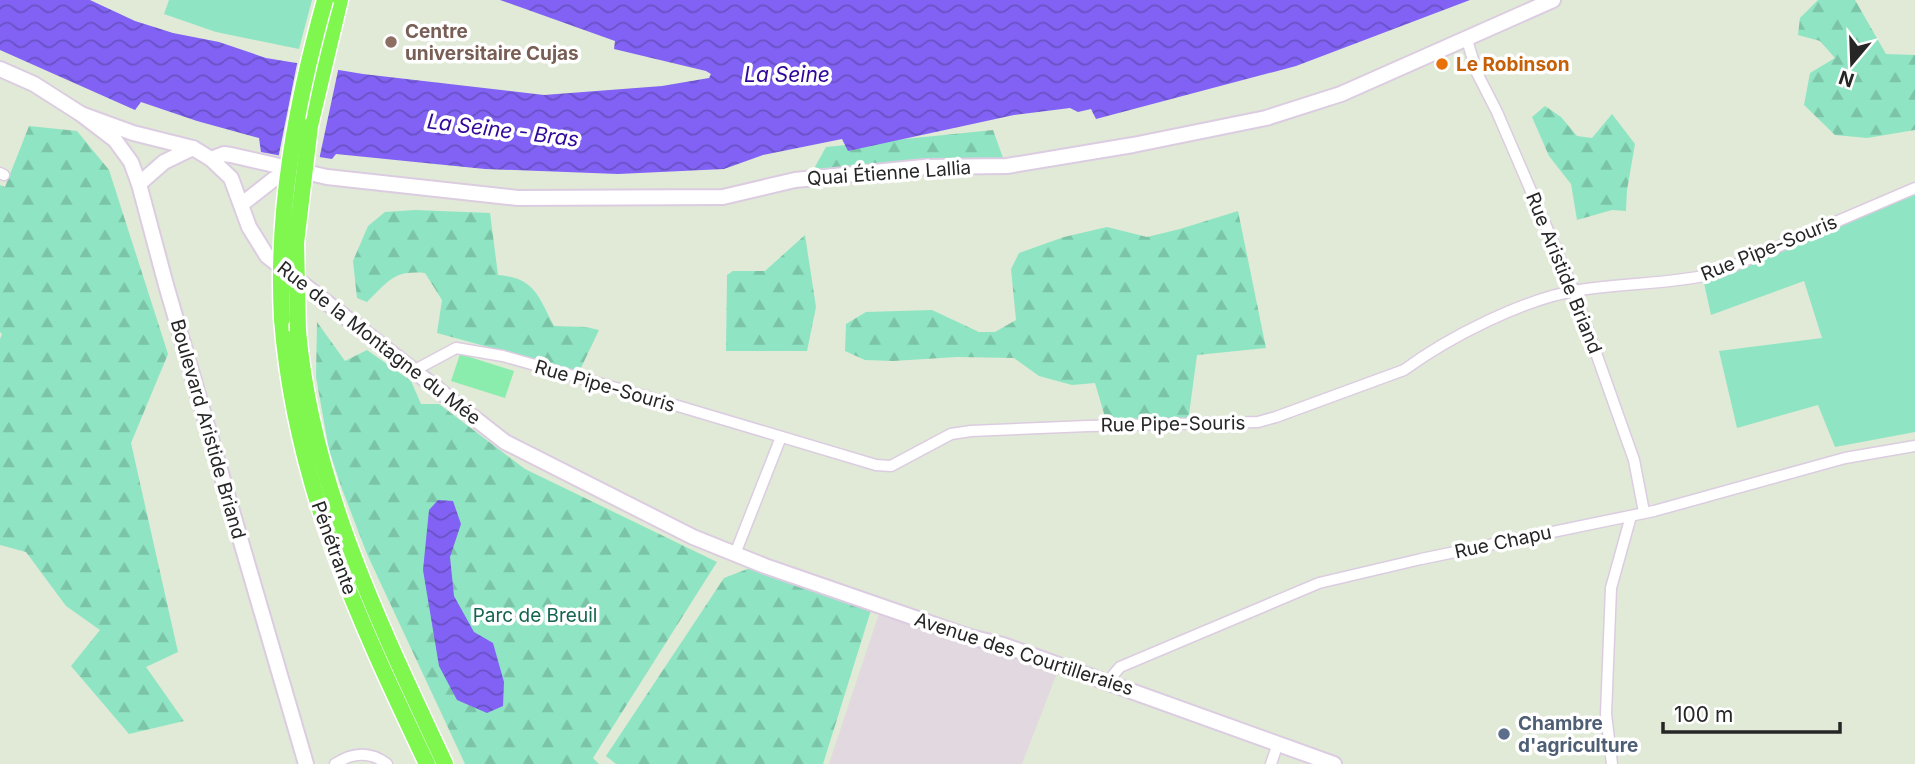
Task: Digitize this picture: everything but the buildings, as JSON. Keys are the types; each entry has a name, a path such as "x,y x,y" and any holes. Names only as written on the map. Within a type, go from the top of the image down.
{"main road":[{"name":"Pénétrante","path":"325,0 312,47 290,152 284,212 282,319 287,374 294,416 321,514 368,638 427,764"},
{"name":"Pénétrante","path":"340,0 310,126 304,167 296,243 298,331 310,417 338,515 359,575 445,764"}],"street":[{"name":"Quai Étienne Lallia","path":"211,159 224,155 327,177 518,198 723,197 794,180 924,167 1007,166 1133,145 1266,118 1341,94 1553,0"},
{"name":"Rue Aristide Briand","path":"1467,40 1477,73 1497,112 1574,291 1634,460 1644,512"},
{"path":"0,69 34,84 81,114"},
{"name":"Rue de la Montagne du Mée","path":"81,114 133,133 193,148 211,159 223,168 233,184 255,238 267,256 514,447 713,545"},
{"name":"Boulevard Aristide Briand","path":"81,114 115,139 131,162 139,184 306,764"},
{"path":"139,184 164,162 193,148"},
{"path":"233,184 246,169 260,161"},
{"path":"242,204 274,179 295,171"},
{"name":"Rue Pipe-Souris","path":"415,370 456,348 503,356 876,466 891,466 951,434 971,431 1258,422 1404,370 1487,322 1527,304 1574,291 1693,279 1714,274 1915,188"},
{"path":"735,554 781,437"},
{"name":"Rue Chapu","path":"1110,683 1120,667 1320,583 1421,559 1631,516 1845,458 1915,446"},
{"path":"1612,764 1606,714 1611,588 1631,516"},
{"name":"Avenue des Courtilleraies","path":"713,545 907,616 1003,645 1334,764"},
{"path":"1270,764 1278,743"},
{"path":"335,764 345,758 363,754 387,764"}],"shaded area":[{"path":"880,611 1057,673 1022,764 829,764"}],"green space":[{"path":"169,0 312,0 299,49 216,32 164,14"},
{"path":"1818,0 1855,0 1886,54 1915,55 1915,130 1867,138 1835,135 1804,105 1810,73 1835,58 1820,41 1798,35 1800,18"},
{"path":"1545,106 1561,117 1577,136 1592,138 1612,114 1635,144 1626,211 1612,210 1577,220 1571,184 1549,156 1532,117"},
{"path":"29,126 77,131 109,170 168,354 131,443 178,652 146,667 184,721 129,734 71,666 100,630 66,606 26,552 0,545 0,185 5,187"},
{"path":"993,130 1003,158 811,174 826,147"},
{"path":"1915,195 1915,432 1835,447 1818,405 1737,428 1719,351 1822,338 1804,281 1711,315 1704,283 1884,205"},
{"path":"415,210 490,213 498,275 520,280 534,290 554,326 599,330 579,372 437,333 442,300 425,273 398,275 367,302 357,298 353,261 368,226 385,212"},
{"path":"1238,211 1266,348 1197,355 1188,422 1105,417 1095,383 1072,385 1039,376 1014,358 865,360 845,351 846,324 866,312 932,310 979,332 995,332 1016,320 1011,269 1019,253 1064,237 1107,227 1147,237"},
{"path":"805,235 816,307 807,351 726,351 727,275 733,271 765,271"},
{"name":"Parc de Breuil","path":"317,322 345,361 367,350 411,381 421,404 439,404 525,469 717,562 593,758 599,764 465,764 367,554 342,489 329,450 316,377"},
{"path":"460,354 514,371 505,398 451,381"},
{"path":"750,568 872,607 823,764 616,764 606,756 724,578"}],"water":[{"path":"0,0 90,0 135,21 173,33 219,42 266,58 363,74 544,95 662,86 709,78 711,74 614,49 615,41 500,0 1470,0 1296,66 1096,119 1091,109 1078,112 1070,108 1014,115 848,151 842,139 763,155 724,169 618,174 485,169 336,154 332,159 313,156 298,159 261,152 259,138 141,102 135,110 0,50"},
{"path":"438,500 453,501 461,524 450,557 454,596 474,632 493,643 504,682 503,706 487,713 457,700 439,666 423,570 429,510"}],"pier":[{"path":"298,59 339,66 319,160 298,162 278,159"}],"place":[{"name":"Centre universitaire Cujas","path":"391,42"},
{"name":"Le Robinson","path":"1442,64"},
{"name":"Chambre d'agriculture","path":"1504,734"}],"water label":[{"name":"La Seine","path":"787,74"},
{"name":"La Seine - Bras","path":"503,130"}]}
